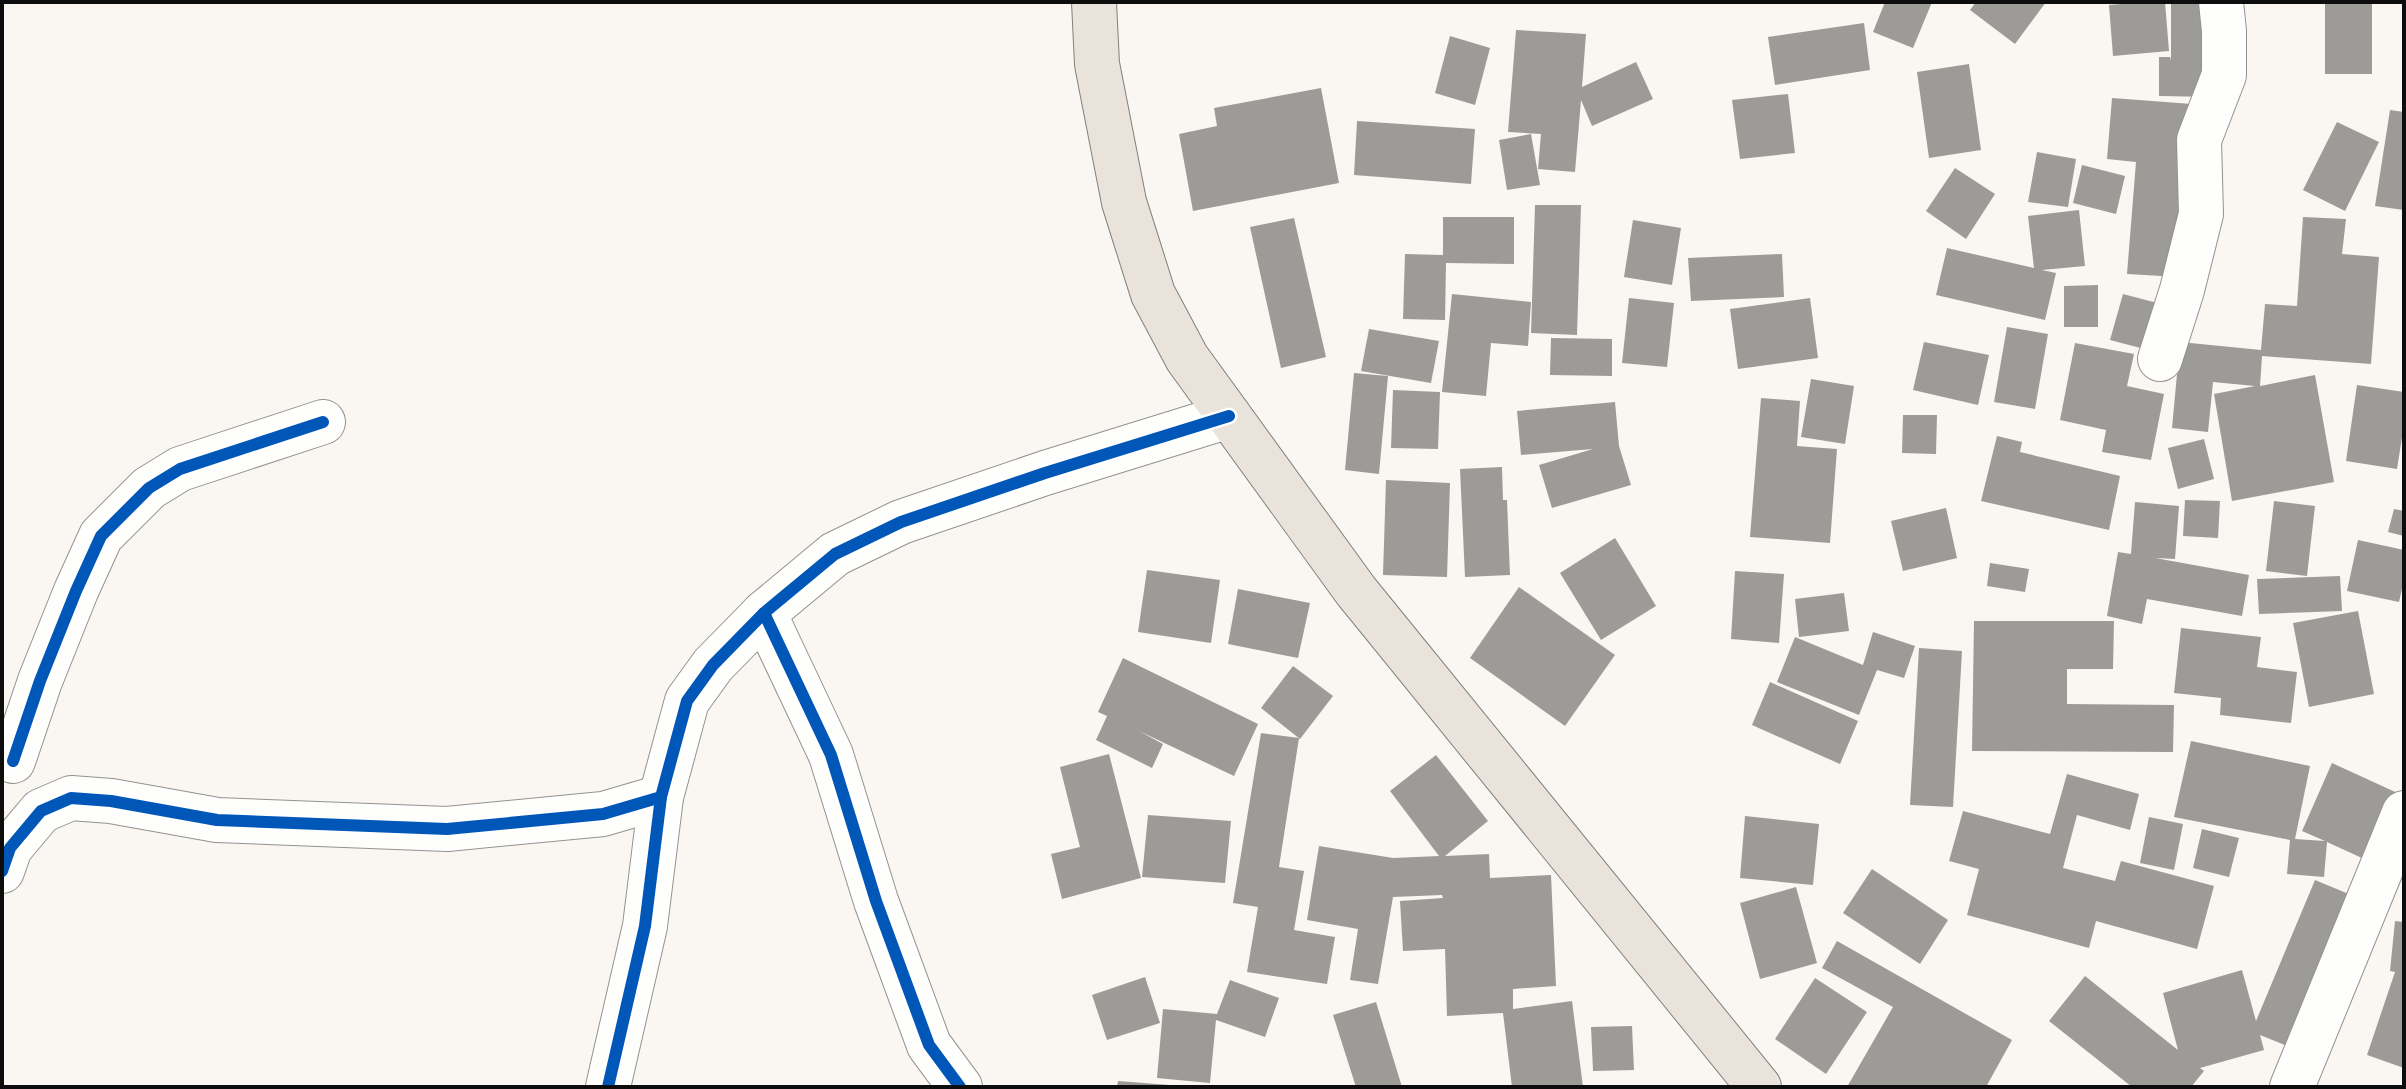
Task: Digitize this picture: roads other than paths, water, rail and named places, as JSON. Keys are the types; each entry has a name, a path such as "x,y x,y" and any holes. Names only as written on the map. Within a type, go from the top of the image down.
{"main road":[{"path":"1094,2 1097,64 1124,202 1153,294 1187,358 1356,591 1759,1087"}],"street":[{"path":"2160,359 2201,214 2199,140 2224,75 2221,2"},
{"path":"608,1087 645,926 661,797 687,701 713,665 764,613 835,554 901,522 1229,416"},
{"path":"55,804 35,776 8,759 101,536 149,488 180,469 323,422"},
{"path":"764,613 831,755 876,901 929,1045 960,1087"},
{"path":"2,871 10,848 41,811 84,797 217,820 447,829 603,814 661,797"},
{"path":"2292,1087 2404,813"}]}
